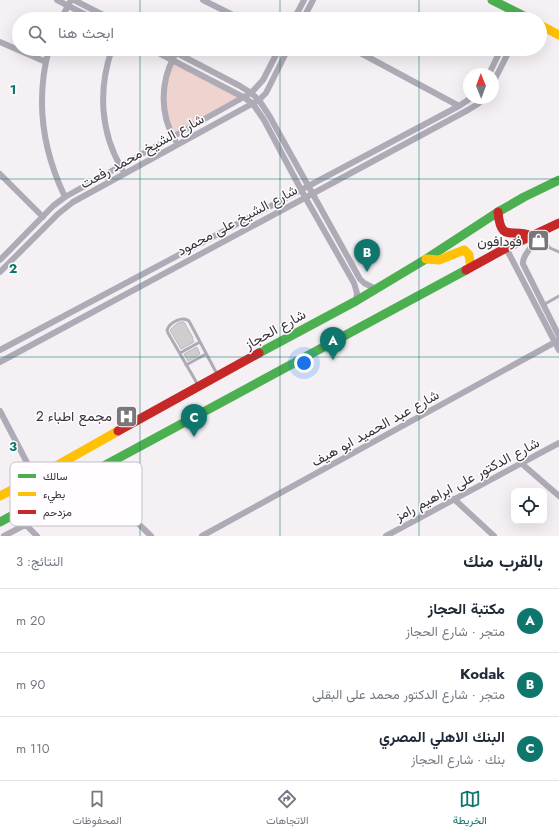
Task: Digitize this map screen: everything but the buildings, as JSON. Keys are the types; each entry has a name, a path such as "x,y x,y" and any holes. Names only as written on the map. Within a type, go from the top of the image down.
{"main road":[{"path":"492,0 513,12"},
{"path":"547,29 559,35"},
{"name":"شارع الحجاز","path":"63,462 198,386 356,301 426,259 498,212 524,197 559,180"},
{"path":"498,212 499,226 503,231 509,233 526,233 536,235"},
{"path":"109,462 506,248 559,223"},
{"path":"426,259 439,260 464,250 468,251 471,255 471,267"},
{"name":"شارع الحجاز","path":"0,496 10,491"},
{"path":"0,522 10,516"}],"street":[{"path":"57,0 69,3 83,12"},
{"path":"74,0 97,12"},
{"path":"203,0 227,12"},
{"path":"298,12 304,0"},
{"path":"307,12 313,0"},
{"path":"64,12 69,3"},
{"path":"0,42 12,47"},
{"path":"32,56 46,62"},
{"path":"47,56 42,102 45,141 56,179 65,197"},
{"path":"110,56 105,77 103,107 108,138 120,167 125,174"},
{"path":"164,56 245,98 253,104 264,120 301,190 354,283 357,293 356,301"},
{"path":"174,56 164,82 164,104 165,116 173,137 178,145"},
{"path":"182,56 240,86 252,93 259,100 270,117 360,279 364,283 376,289"},
{"name":"شارع الشيخ محمد رفعت","path":"0,260 53,206 65,197 252,93 263,80 275,56"},
{"name":"شارع الشيخ محمد رفعت","path":"0,272 65,208 259,100 266,93 284,56"},
{"path":"367,56 459,106"},
{"path":"492,68 498,56"},
{"path":"499,71 506,56"},
{"name":"شارع الشيخ على محمود","path":"0,350 463,103"},
{"name":"شارع الشيخ على محمود","path":"0,362 478,104"},
{"path":"0,174 43,217"},
{"path":"536,235 532,246 524,256 523,264 559,336"},
{"path":"506,248 557,342 559,350"},
{"name":"شارع عبد الحميد ابو هيف","path":"202,536 557,342"},
{"path":"0,411 27,462"},
{"name":"شارع الدكتور على ابراهيم رامز","path":"386,536 559,443"},
{"path":"521,463 559,496"},
{"path":"454,500 494,536"},
{"path":"4,536 24,526"},
{"path":"27,526 37,536"},
{"path":"141,526 151,536"}],"lane":[{"path":"536,235 550,248 559,252"},
{"path":"543,305 559,296"},
{"path":"198,386 168,333 168,326 170,324 181,319 187,319 218,376"},
{"path":"180,353 200,342"},
{"path":"186,365 206,354"}],"shaded area":[{"path":"172,60 245,98 173,137 163,105"}],"traffic: fast":[{"path":"492,0 516,12"},
{"path":"259,353 356,301 426,259 498,212 524,197 559,180"},
{"path":"111,462 466,270"},
{"path":"0,522 10,517"}],"traffic: slow":[{"path":"547,29 559,35"},
{"path":"426,259 439,260 464,250 469,255 471,267"},
{"path":"63,462 118,431"},
{"path":"0,496 10,491"}],"traffic: jam":[{"path":"498,212 499,222 505,231 508,233 518,233 532,236"},
{"path":"466,270 506,248 559,223"},
{"path":"118,431 259,353"}],"place":[{"name":"فودافون","path":"538,241"},
{"name":"Kodak","path":"367,272"},
{"name":"مكتبة الحجاز","path":"333,360"},
{"name":"مجمع اطباء 2","path":"127,416"},
{"name":"البنك الاهلي المصري","path":"194,437"}]}
